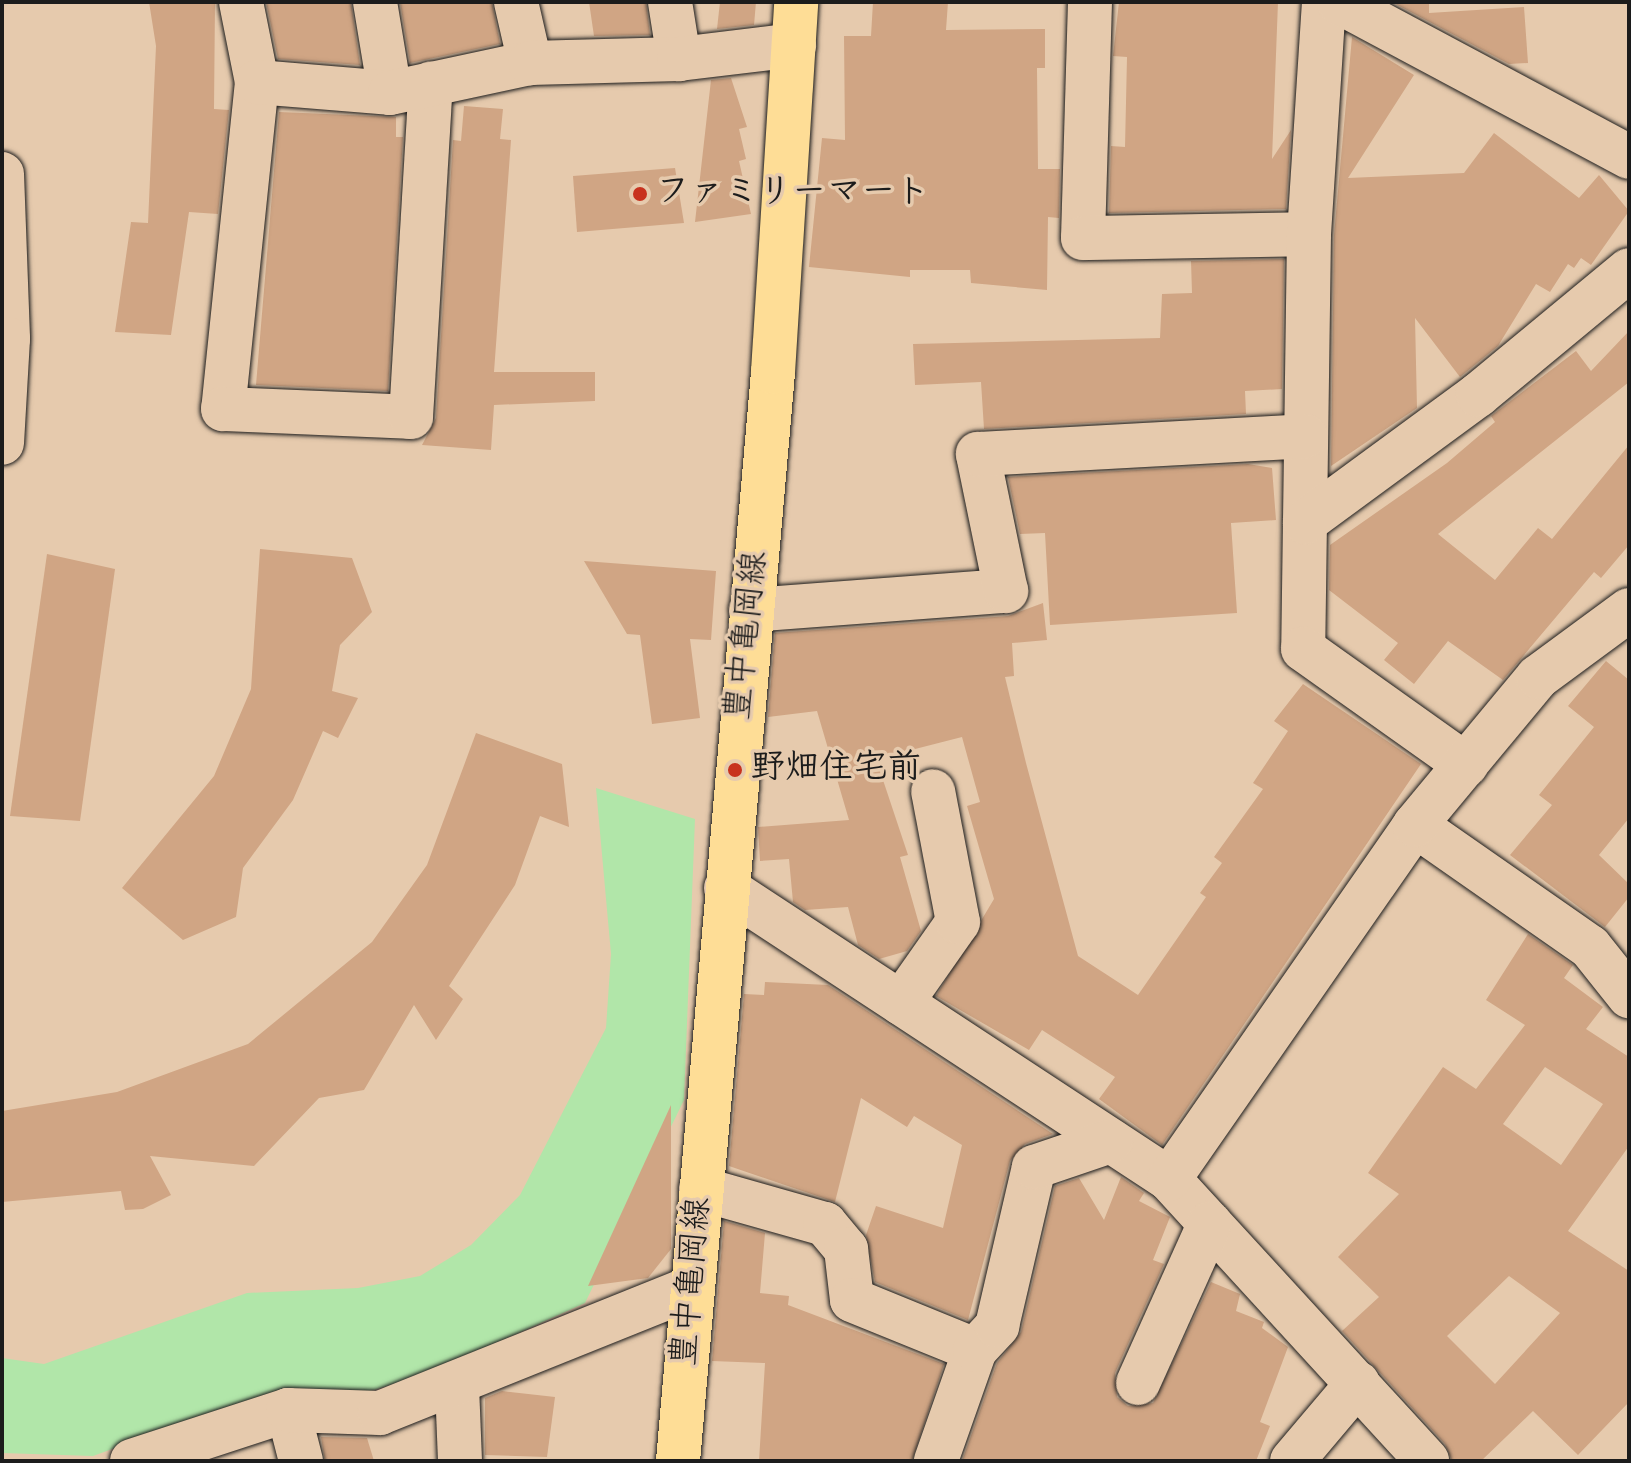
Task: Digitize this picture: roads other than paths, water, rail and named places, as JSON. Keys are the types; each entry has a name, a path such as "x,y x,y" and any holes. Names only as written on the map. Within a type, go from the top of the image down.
{"main road":[{"name":"豊中亀岡線","path":"678,1461 751,610 796,2"}],"street":[{"path":"241,2 257,82 223,409 411,417 411,89 375,2"},
{"path":"516,2 530,63"},
{"path":"670,2 679,59"},
{"path":"1090,2 1083,238 1309,234"},
{"path":"1324,2 1309,234 1303,649 1466,765"},
{"path":"1339,2 1629,157"},
{"path":"257,82 411,89 530,63 679,59 794,45"},
{"path":"2,174 8,339 2,443"},
{"path":"1305,522 1478,395 1629,270"},
{"path":"751,610 1006,591 978,454 1306,436"},
{"path":"1169,1179 1415,825 1538,677 1629,610"},
{"path":"901,1003 958,922 931,791"},
{"path":"1415,825 1590,947 1629,996"},
{"path":"726,888 1169,1179 1427,1461"},
{"path":"936,1461 975,1350 997,1326 1034,1167 1111,1141"},
{"path":"701,1189 825,1224 846,1249 852,1300 975,1350"},
{"path":"1138,1383 1210,1223"},
{"path":"132,1461 288,1410 380,1413 457,1386 693,1287"},
{"path":"1292,1461 1358,1383"},
{"path":"457,1386 460,1461"},
{"path":"288,1410 301,1461"}],"place":[{"name":"ファミリーマート","path":"640,194"},
{"name":"野畑住宅前","path":"735,770"}]}
